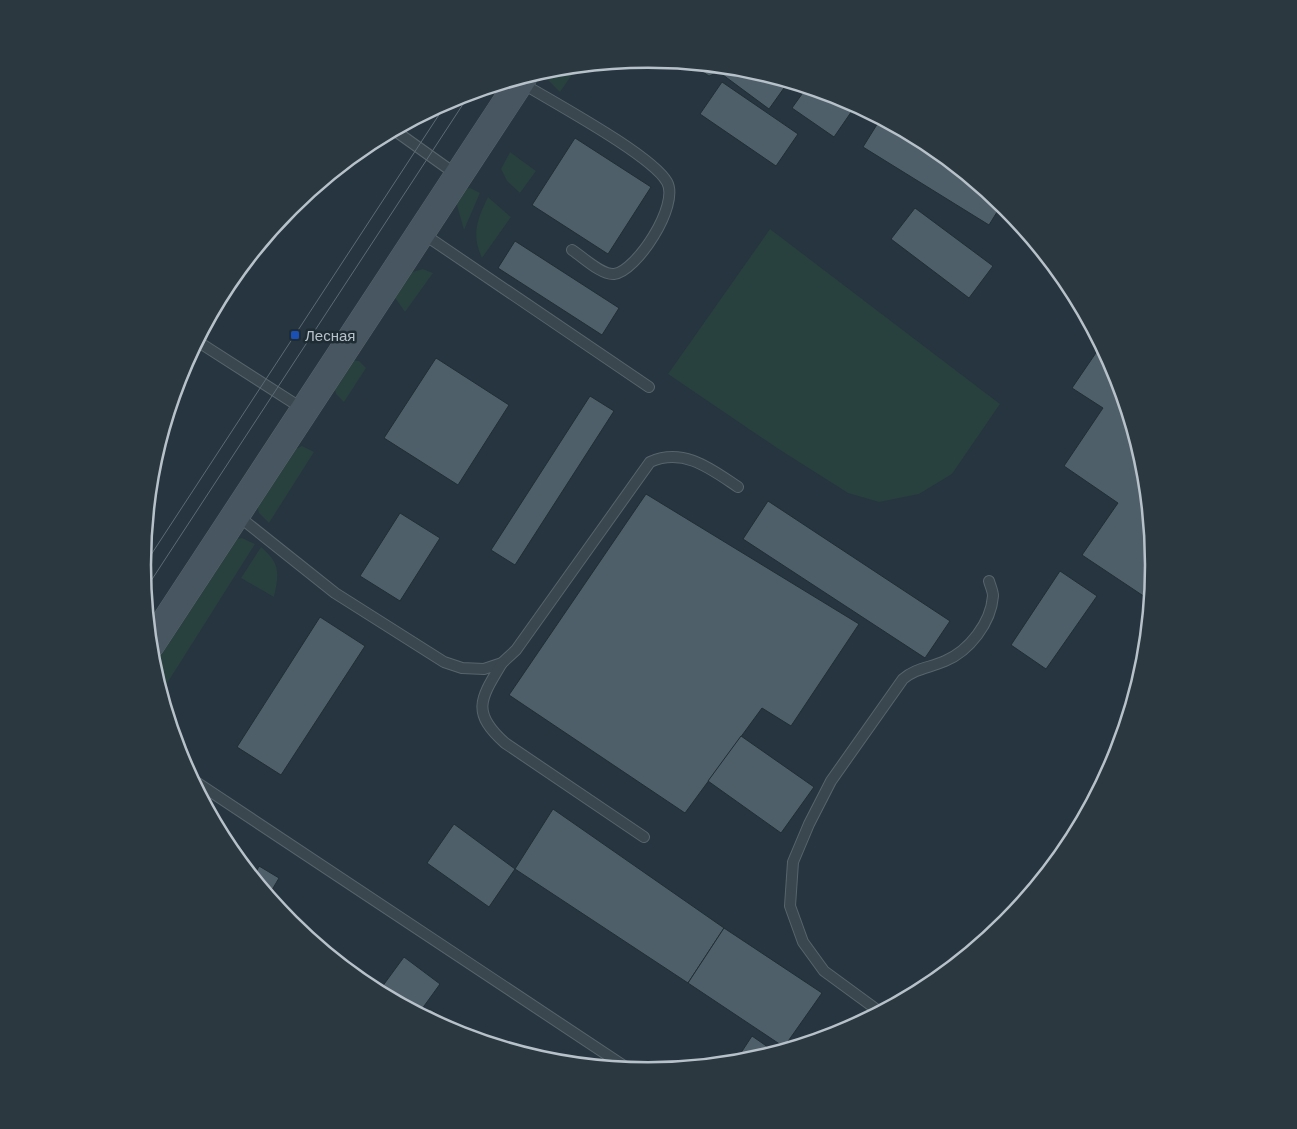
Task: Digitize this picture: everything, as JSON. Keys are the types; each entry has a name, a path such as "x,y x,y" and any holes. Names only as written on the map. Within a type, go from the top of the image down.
{"street":[{"path":"157,635 517,85"}],"lane":[{"path":"526,83 638,156 664,178 669,185 671,197 658,231 624,271 614,274 605,272 572,250"},
{"path":"400,134 457,176"},
{"path":"421,232 649,387"},
{"path":"203,345 304,410"},
{"path":"644,836 505,743 487,725 482,713 481,701 502,663 516,650 650,462 661,457 690,458 703,463 738,487"},
{"path":"236,514 335,593 444,662 462,668 484,669 502,663"},
{"path":"873,1007 824,971 803,942 790,906 793,862 809,824 831,782 902,679 912,670 945,661 960,653 979,634 993,595 989,581"},
{"path":"205,788 615,1060"}],"green space":[{"path":"573,74 560,92 547,78"},
{"path":"510,152 536,171 520,193 507,181 501,169"},
{"path":"470,188 480,193 464,230 454,195 457,190"},
{"path":"488,197 511,217 482,258 476,234 478,220"},
{"path":"770,229 1000,404 952,474 919,494 879,502 848,493 777,448 668,374"},
{"path":"423,269 433,273 405,312 393,295 405,274"},
{"path":"348,360 359,361 366,368 344,402 336,394 334,386"},
{"path":"302,446 314,452 269,523 259,513 255,500 281,456"},
{"path":"242,538 255,544 166,685 158,642 228,541"},
{"path":"261,547 268,553 277,569 274,597 241,578"}],"building":[{"path":"701,71 717,73 709,76"},
{"path":"721,73 785,87 769,109"},
{"path":"722,82 798,134 776,166 700,114"},
{"path":"803,92 852,111 834,137 792,108"},
{"path":"877,124 925,151 951,170 998,211 989,225 863,147"},
{"path":"575,138 651,187 608,254 532,205"},
{"path":"915,208 993,266 969,298 891,239"},
{"path":"515,241 619,308 602,335 498,268"},
{"path":"1097,351 1108,374 1119,405 1129,436 1136,468 1144,532 1146,564 1144,596 1082,555 1118,503 1064,466 1103,408 1072,388"},
{"path":"436,358 509,405 458,485 384,438"},
{"path":"590,396 614,411 515,565 491,550"},
{"path":"646,494 859,624 791,726 762,708 685,813 509,695"},
{"path":"768,501 950,621 925,658 743,539"},
{"path":"400,513 440,538 400,601 360,576"},
{"path":"1060,571 1097,596 1046,669 1011,645"},
{"path":"320,617 365,646 281,775 237,747"},
{"path":"741,736 814,787 781,833 708,781"},
{"path":"553,809 724,928 688,983 515,869"},
{"path":"454,824 515,869 489,907 427,863"},
{"path":"259,866 279,878 273,889 257,871"},
{"path":"724,928 822,993 788,1041 780,1044 688,983"},
{"path":"404,957 440,984 423,1007 383,985"},
{"path":"752,1036 768,1047 745,1052 741,1053"}],"tram line":[{"path":"152,579 464,103"},
{"path":"152,554 440,114"}],"place":[{"name":"Лесная","path":"295,335"}]}
